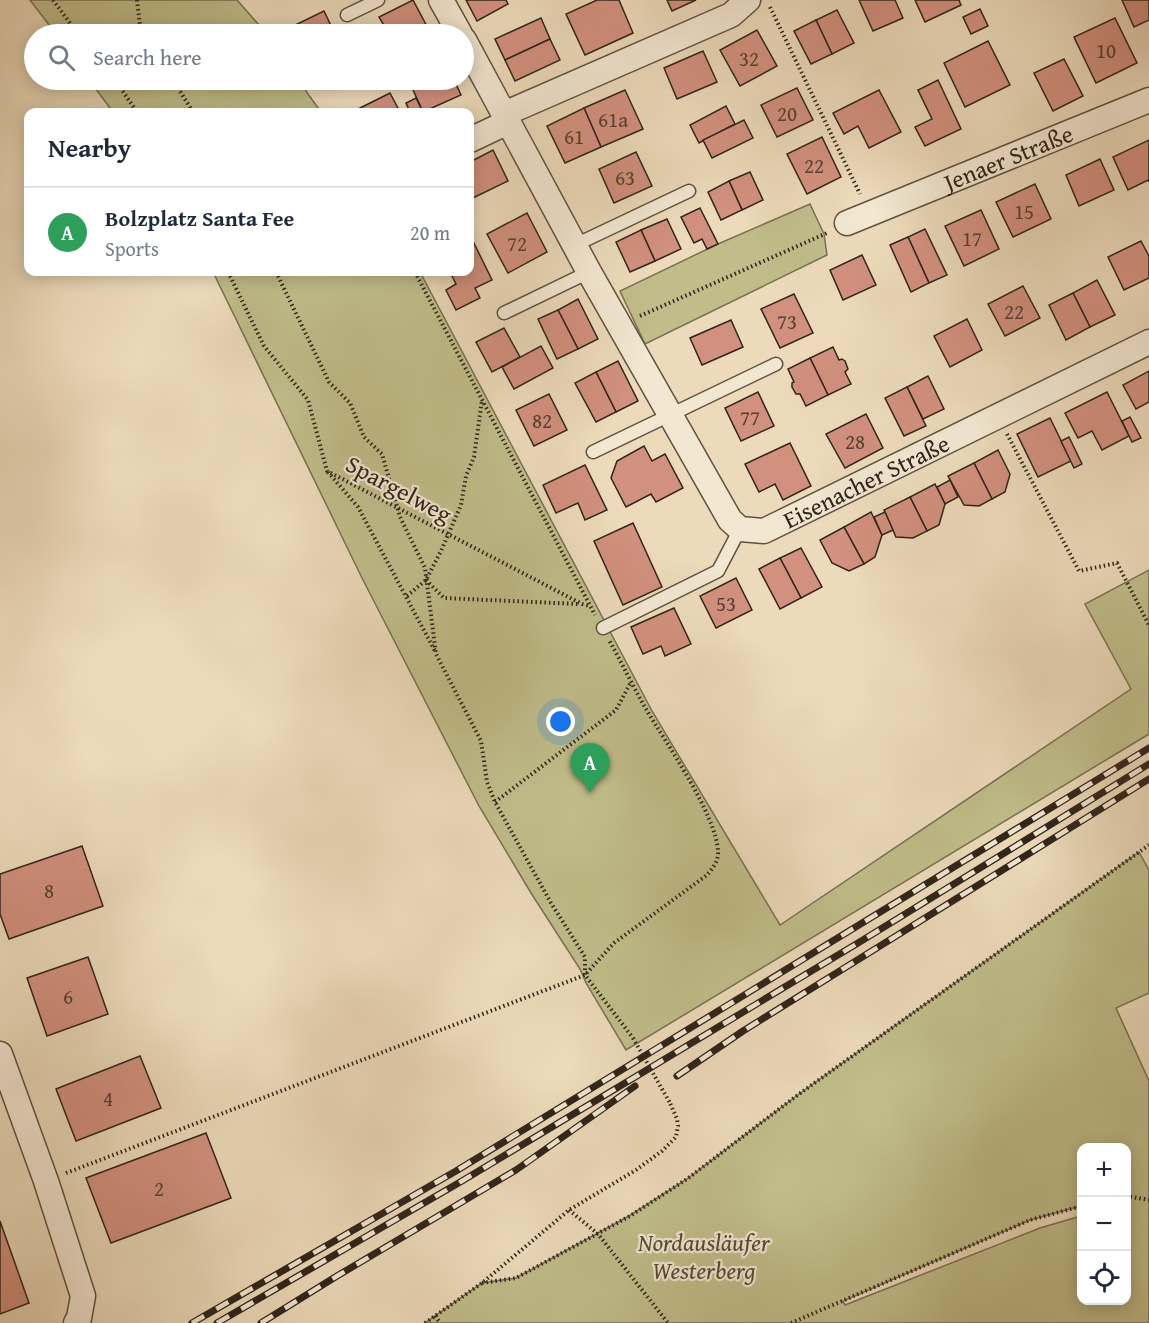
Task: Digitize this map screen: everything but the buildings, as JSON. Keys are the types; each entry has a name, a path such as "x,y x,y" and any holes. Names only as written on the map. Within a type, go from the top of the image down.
{"street":[{"path":"441,0 454,24"},
{"path":"474,138 506,118 731,15 748,0"},
{"path":"474,59 589,272 669,414 730,520 740,529"},
{"name":"Jenaer Straße","path":"858,219 1149,100"},
{"name":"Eisenacher Straße","path":"740,529 764,531 1149,342"},
{"path":"0,1054 46,1181 83,1296 76,1323"}],"lane":[{"path":"348,15 378,0"},
{"path":"575,245 689,191"},
{"path":"504,312 589,272"},
{"path":"593,452 776,364"},
{"path":"603,628 718,572 740,529"}],"path":[{"path":"53,0 71,24"},
{"path":"137,0 141,24"},
{"path":"620,326 858,219 855,180 767,0"},
{"path":"122,90 134,108"},
{"path":"179,90 190,108"},
{"name":"Spargelweg","path":"230,276 264,346 308,400 327,471 447,535 582,604 591,606"},
{"path":"278,276 329,382 350,403 364,437 382,454 398,509 425,568 436,654"},
{"path":"46,1181 585,975 614,944 707,875 714,867 719,854 714,832 702,804 632,682 417,276"},
{"path":"407,596 426,580 461,505 466,476 474,457 482,399"},
{"path":"999,417 1079,572 1117,563 1149,625"},
{"path":"327,471 358,507 407,596 481,741 487,782 495,802 551,903 585,957 585,975 633,1038 677,1119 676,1137 662,1151 636,1170 569,1210 482,1283 425,1323"},
{"path":"426,580 444,598 582,604"},
{"path":"495,802 616,710 632,682"},
{"path":"482,1283 516,1278 598,1234 687,1179 799,1094 1149,845"},
{"path":"1131,1197 1149,1200"},
{"path":"791,1323 1030,1220 1077,1207"},
{"path":"569,1210 598,1234 668,1323"},
{"path":"435,1316 440,1323"}],"green space":[{"path":"30,0 237,0 258,24 48,24"},
{"path":"96,90 305,90 318,108 110,108"},
{"path":"810,204 824,234 827,255 645,344 620,291 718,244"},
{"path":"215,276 422,276 652,711 780,925 1131,689 1085,604 1149,570 1149,734 626,1050 580,969 479,806 362,578"},
{"name":"Nordausläufer Westerberg","path":"1139,852 1149,870 1149,993 1116,1008 1149,1081 1149,1323 425,1323 482,1283 516,1278 629,1216 687,1179 799,1094"}],"railway":[{"path":"192,1323 456,1171 1149,748"},
{"path":"217,1323 462,1181 858,943 1149,764"},
{"path":"677,1076 743,1031 1149,779"},
{"path":"261,1323 516,1170 635,1086"}],"place":[{"name":"Bolzplatz Santa Fee","path":"590,793"}]}
